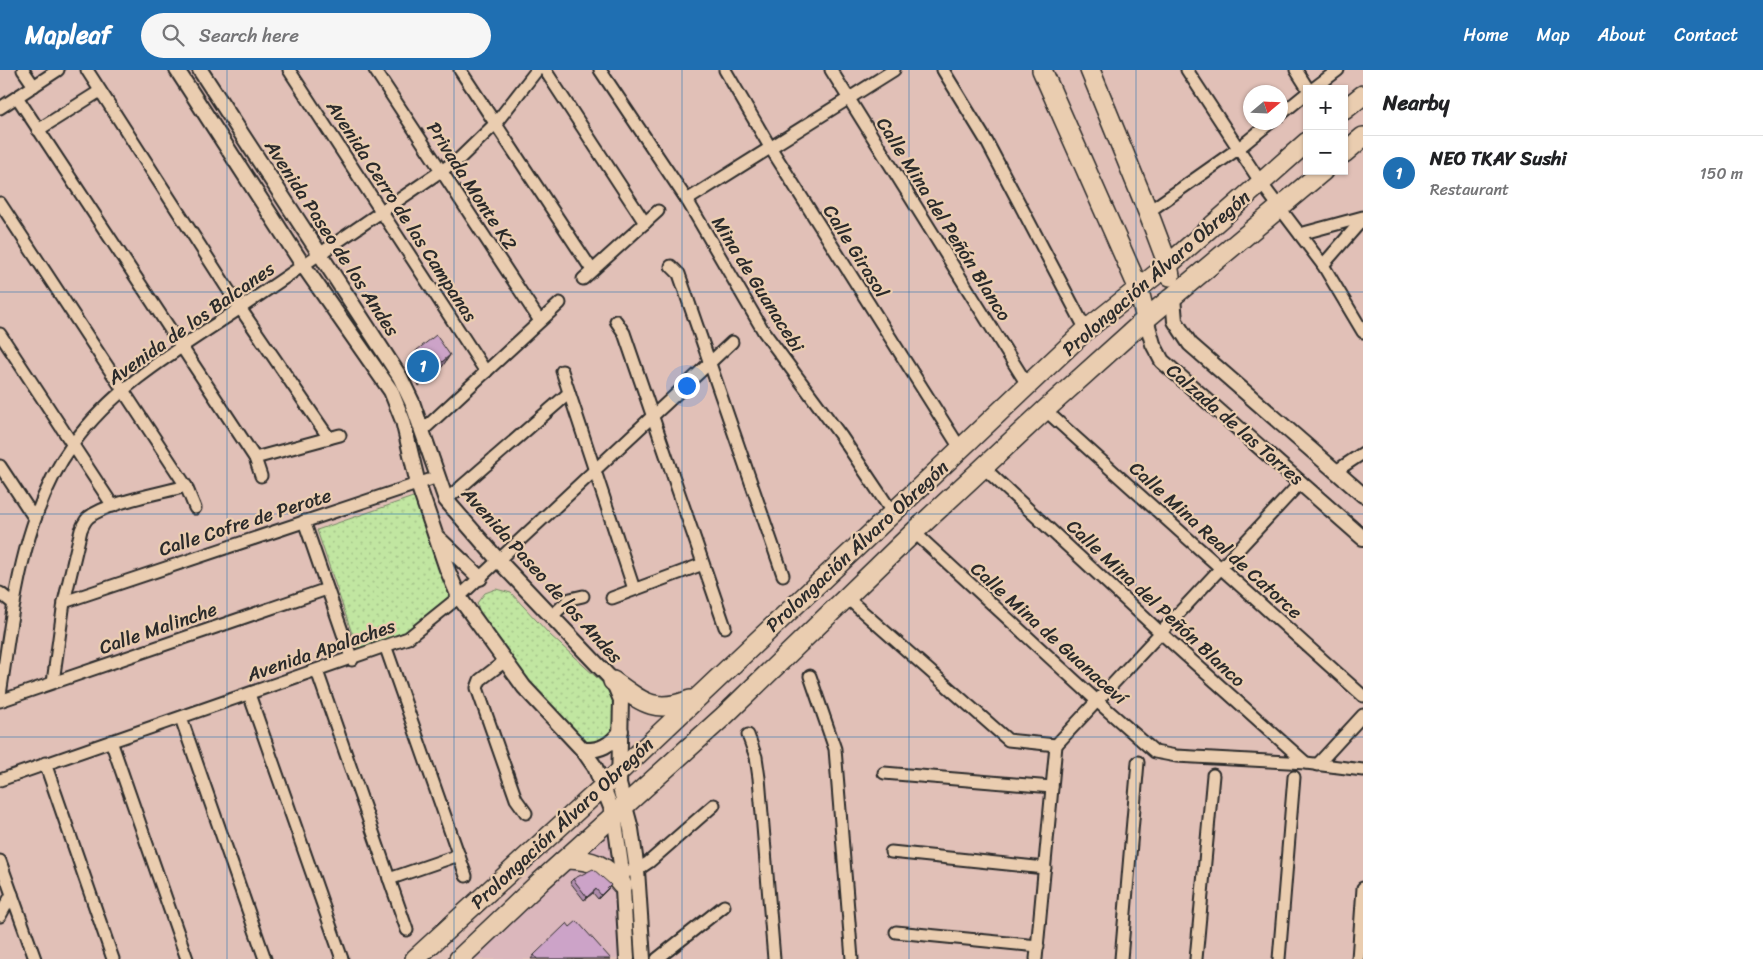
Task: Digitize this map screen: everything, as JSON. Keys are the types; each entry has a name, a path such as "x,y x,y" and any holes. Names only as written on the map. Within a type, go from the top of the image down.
{"main road":[{"name":"Calzada de las Torres","path":"1042,70 1138,287 1146,319"},
{"path":"1090,70 1168,265 1173,297"},
{"path":"1348,107 1363,95"},
{"path":"1348,150 1363,137"},
{"name":"Prolongación Álvaro Obregón","path":"415,959 619,772 698,695 1086,330 1168,265 1303,146"},
{"name":"Prolongación Álvaro Obregón","path":"459,959 619,810 725,715 957,491 1045,410 1146,319 1318,175"},
{"path":"957,452 944,482 949,492 957,491"},
{"path":"613,681 640,701 654,706 674,706 698,695 721,700 725,715"},
{"path":"566,859 586,859 603,866 622,878"}],"street":[{"path":"23,70 34,86"},
{"path":"0,108 58,70"},
{"path":"86,70 240,308 334,437 255,458"},
{"name":"Avenida Paseo de los Andes","path":"177,70 304,265 391,391 403,421 418,484 459,597 524,687 583,750 595,767 619,810 637,870 643,959"},
{"name":"Avenida Paseo de los Andes","path":"200,70 400,376 412,402 446,500 498,561 613,681 621,700 619,810 627,959"},
{"name":"Avenida Cerro de las Campanas","path":"289,70 486,372"},
{"name":"Privada Monte K2","path":"375,70 540,321"},
{"path":"460,70 592,270"},
{"name":"Avenida de los Balcanes","path":"0,695 14,604 35,519 72,444 96,415 123,390 181,348 460,158 495,124 537,70"},
{"path":"545,70 645,223"},
{"name":"Mina de Guanacebi","path":"600,70 687,200 764,332 841,436 892,512"},
{"name":"Calle Girasol","path":"725,70 770,147 957,452"},
{"name":"Calle Mina del Peñón Blanco","path":"831,70 1028,386"},
{"path":"687,200 894,70"},
{"path":"943,70 987,142 1086,330"},
{"path":"1187,70 1261,183 1323,265 1363,332"},
{"path":"1296,70 1305,85"},
{"path":"1318,85 1338,70"},
{"path":"38,130 100,91"},
{"path":"1288,108 1303,96"},
{"path":"17,98 255,458 261,476"},
{"path":"1148,212 1239,148 1261,130"},
{"path":"0,203 186,486 194,508"},
{"path":"583,279 658,212"},
{"path":"1300,234 1363,218"},
{"path":"1323,265 1363,218"},
{"path":"671,266 679,274 783,575"},
{"name":"Calzada de las Torres","path":"1173,297 1175,321 1190,344 1363,495"},
{"path":"422,431 560,303"},
{"name":"Calzada de las Torres","path":"1146,319 1153,344 1162,361 1363,538"},
{"path":"616,321 624,333 725,626"},
{"path":"0,334 113,506"},
{"name":"Avenida Apalaches","path":"0,780 398,644 419,632 595,472 732,342"},
{"path":"562,371 634,589"},
{"path":"446,500 569,393"},
{"name":"Calle Mina Real de Catorce","path":"1045,410 1363,696"},
{"path":"1336,471 1363,453"},
{"path":"0,466 35,519"},
{"name":"Calle Mina del Peñón Blanco","path":"983,467 1161,633 1311,764"},
{"name":"Calle Cofre de Perote","path":"64,602 438,477"},
{"path":"1036,959 1056,745 1300,482"},
{"path":"53,682 64,602 81,530 85,522 95,514 113,506 186,486"},
{"path":"304,521 352,660"},
{"name":"Calle Mina de Guanaceví","path":"914,532 1155,752 1165,755 1311,764"},
{"path":"436,536 480,578"},
{"path":"612,598 703,564"},
{"name":"Calle Malinche","path":"0,701 327,589"},
{"path":"0,593 14,604"},
{"path":"551,617 570,599 583,596"},
{"path":"846,597 1008,740 1056,745"},
{"path":"386,648 466,876"},
{"path":"505,661 480,680 477,688 516,799 526,813"},
{"path":"317,671 407,930"},
{"path":"810,676 835,749 852,959"},
{"path":"249,694 342,959"},
{"path":"1311,764 1363,715"},
{"path":"181,718 265,959"},
{"path":"583,750 600,749 609,745 621,730"},
{"path":"748,735 756,757 759,778 774,959"},
{"path":"112,741 187,959"},
{"path":"1121,959 1138,762"},
{"path":"45,764 113,959"},
{"path":"1311,764 1363,770"},
{"path":"884,773 1052,788"},
{"path":"1196,959 1212,776"},
{"path":"1279,959 1294,777"},
{"path":"622,878 649,862 714,805"},
{"path":"891,852 1045,868"},
{"path":"390,879 458,855"},
{"path":"0,861 35,959"},
{"path":"1358,959 1363,888"},
{"path":"0,916 12,894"},
{"path":"657,959 724,906"},
{"path":"896,932 1038,946"}],"shaded area":[{"path":"614,815 626,959 460,959"}],"green space":[{"path":"416,496 453,598 409,635 359,654 317,530"},
{"path":"496,589 511,593 550,635 606,686 617,709 616,732 607,740 588,744 538,693 482,619 477,603 485,593"}],"building":[{"path":"436,335 450,355 427,375 417,350"},
{"path":"593,869 611,885 601,895 596,889 587,897 573,879"},
{"path":"577,921 611,959 537,959 534,955 567,923 570,927"}],"place":[{"name":"NEO TKAY Sushi","path":"423,366"}]}
